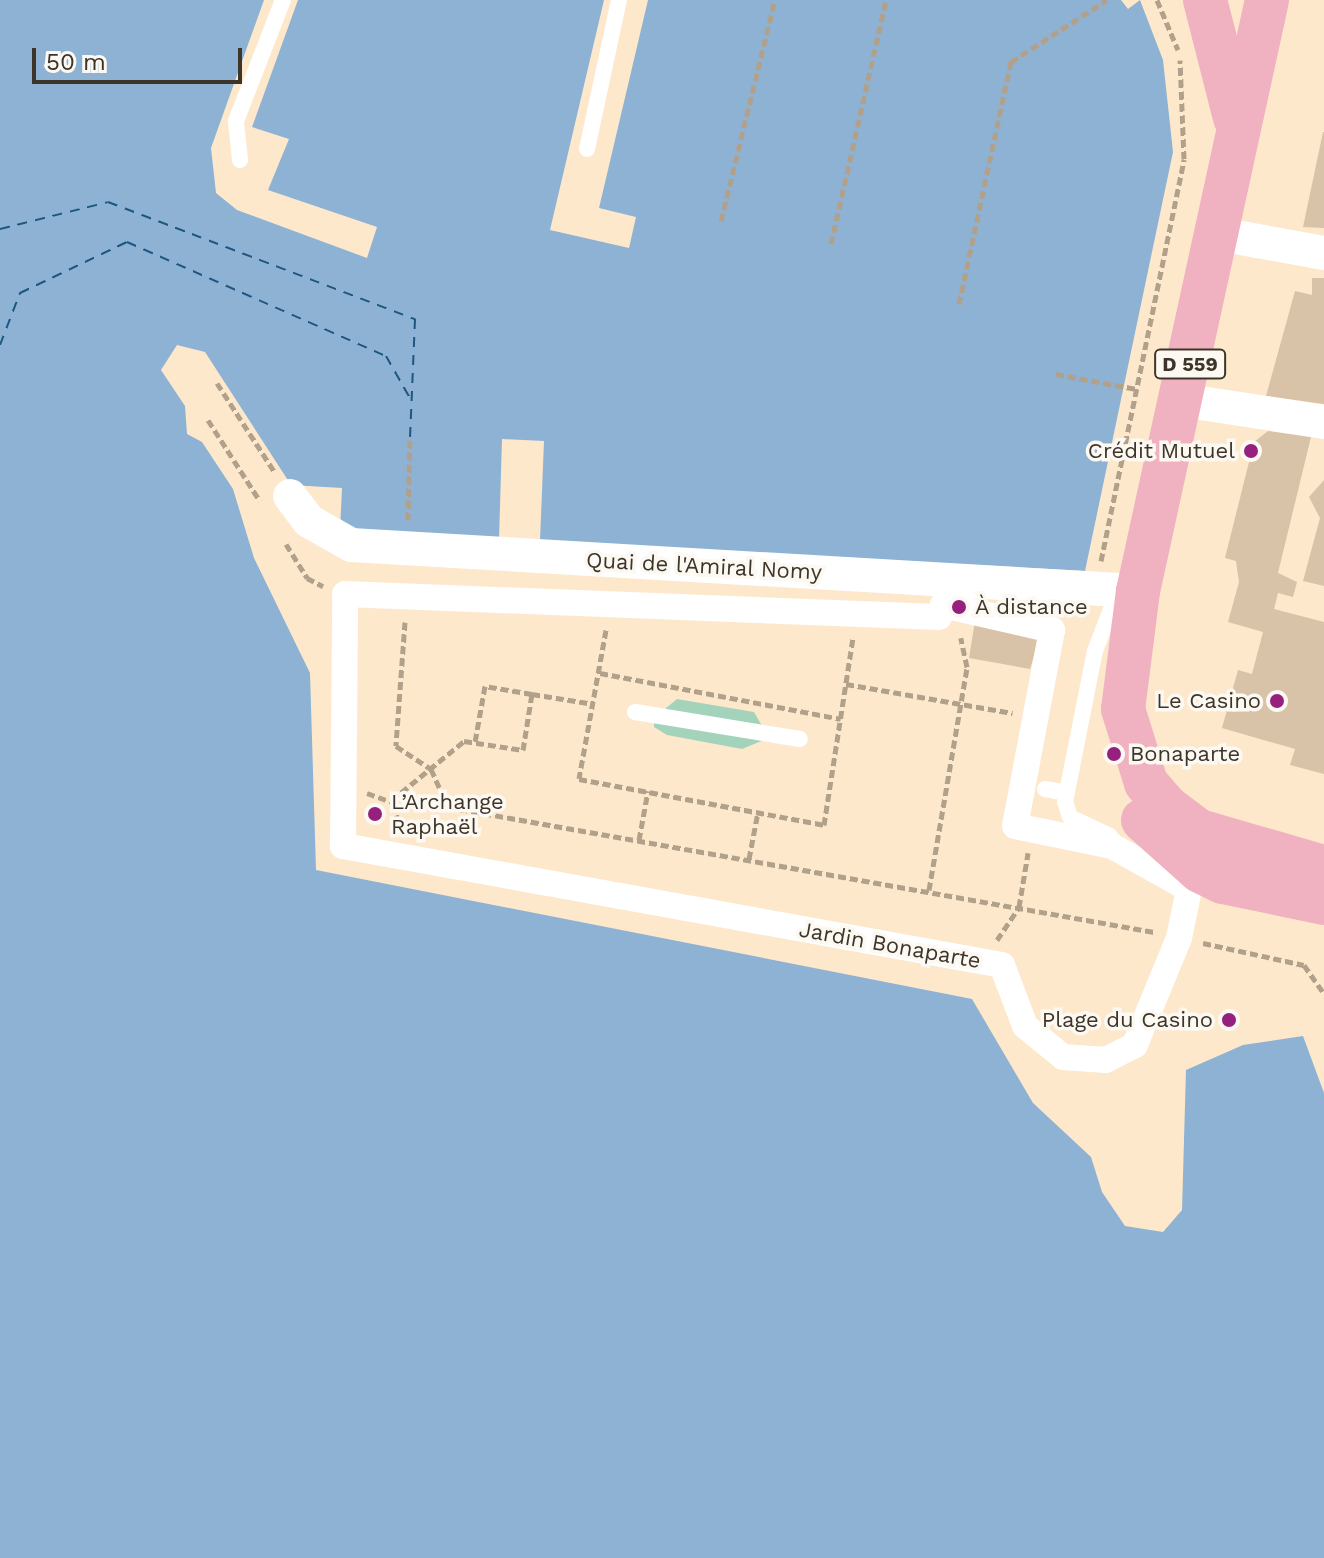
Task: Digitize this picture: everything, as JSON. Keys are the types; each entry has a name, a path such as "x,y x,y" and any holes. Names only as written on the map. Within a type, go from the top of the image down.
{"main road":[{"name":"D 559","path":"1205,0 1238,136"},
{"name":"D 559","path":"1267,0 1219,234 1149,540 1116,591 1110,649 1111,745 1144,821 1186,839 1324,867"},
{"name":"D 559","path":"1186,839 1223,882 1324,903"}],"street":[{"path":"1219,234 1324,253"},
{"path":"1181,400 1324,422"},
{"name":"Quai de l'Amiral Nomy","path":"290,496 330,537 408,549 1116,591"},
{"name":"Jardin Bonaparte","path":"345,594 939,617 943,605 1052,630 1015,826 1032,832 1112,846 1189,889 1179,938 1135,1045 1106,1060 1063,1057 1025,1026 1002,965 343,846 345,594"}],"lane":[{"path":"240,160 236,121 283,0"},
{"path":"587,149 619,0"},
{"path":"1116,591 1095,651 1067,793 1070,817 1090,828 1152,849 1186,839"},
{"path":"635,712 800,739"},
{"path":"1045,789 1067,793"}],"path":[{"path":"721,221 775,0"},
{"path":"831,244 886,0"},
{"path":"959,304 1011,62 1107,0"},
{"path":"1116,591 1137,389 1186,128 1178,51 1157,0"},
{"path":"1056,374 1137,389"},
{"path":"217,383 290,496"},
{"path":"408,549 410,437"},
{"path":"600,673 841,719"},
{"path":"846,684 1035,717"},
{"path":"475,742 485,686 594,704"},
{"path":"392,800 464,741 523,750 532,694"},
{"path":"639,840 648,791"},
{"path":"749,859 758,812"},
{"path":"1019,907 1032,832"},
{"path":"929,890 1304,965 1324,994"}],"green space":[{"path":"677,699 754,712 769,738 742,749 667,735 654,727 654,718"}],"water":[{"path":"0,0 264,0 211,148 216,193 237,210 367,258 377,227 268,190 289,139 252,127 298,0 604,0 550,230 629,248 636,217 599,208 648,0 1121,0 1128,9 1140,0 1163,60 1173,152 1085,571 340,530 342,488 291,485 205,352 177,345 161,370 185,406 187,434 202,442 233,489 254,558 310,673 316,870 972,999 1033,1103 1091,1157 1102,1192 1125,1226 1163,1232 1182,1210 1186,1070 1243,1045 1303,1036 1324,1093 1324,1558 0,1558"}],"pier":[{"path":"502,439 544,441 540,541 499,539"}],"building":[{"path":"1323,132 1324,228 1303,227"},
{"path":"1312,278 1324,278 1324,404 1266,396 1295,291 1312,295"},
{"path":"1268,431 1311,437 1278,573 1297,582 1293,597 1278,593 1274,609 1324,622 1324,774 1290,765 1295,749 1222,728 1238,670 1252,674 1263,632 1228,622 1239,582 1236,561 1225,558 1254,442"},
{"path":"1324,480 1324,586 1303,581 1320,518 1309,497"},
{"path":"976,615 1042,629 1030,669 969,658"}],"ferry route":[{"path":"0,229 108,202 415,319 410,437"},
{"path":"0,345 20,293 127,242 386,356 411,400"}],"place":[{"name":"Crédit Mutuel","path":"1251,451"},
{"name":"À distance","path":"959,607"},
{"name":"Le Casino","path":"1277,701"},
{"name":"Bonaparte","path":"1114,754"},
{"name":"L’Archange Raphaël","path":"375,814"},
{"name":"Plage du Casino","path":"1229,1020"}]}
